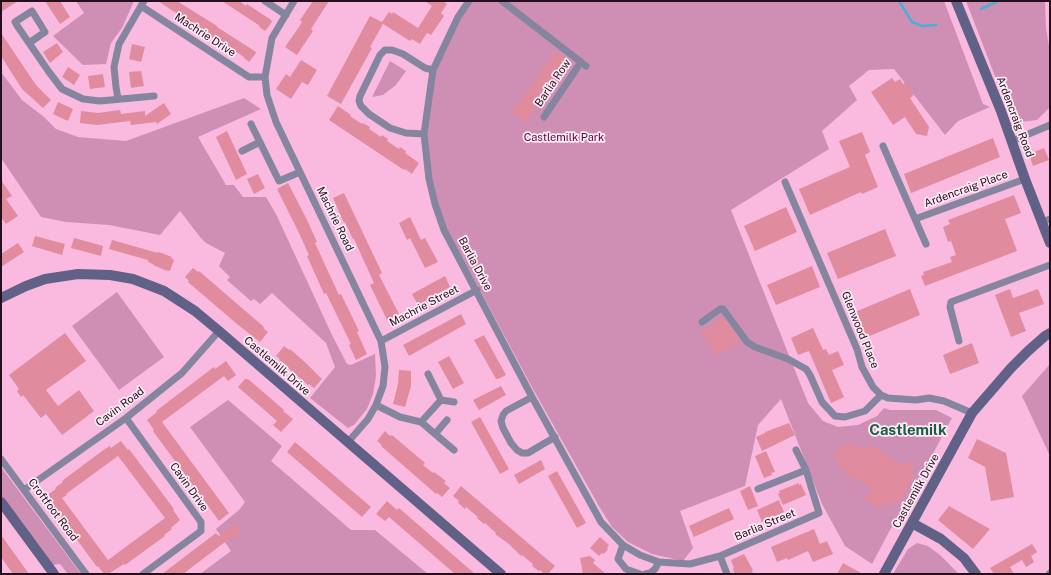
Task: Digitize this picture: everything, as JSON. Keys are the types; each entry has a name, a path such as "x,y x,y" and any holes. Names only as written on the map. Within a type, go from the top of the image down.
{"street":[{"path":"265,1 286,15"},
{"name":"Machrie Road","path":"294,1 272,38 265,77 268,95 276,122 381,341 385,367 383,386 376,406 368,419 348,442"},
{"name":"Barlia Drive","path":"469,1 458,17 433,70 424,134 429,179 435,204 444,230 477,290 532,397 601,522 623,545 659,562 690,564 720,556"},
{"name":"Barlia Row","path":"502,1 584,64 544,117"},
{"name":"Ardencraig Road","path":"956,1 1001,111 1025,179 1046,220 1050,243"},
{"path":"118,98 114,66 119,44 143,4"},
{"name":"Machrie Drive","path":"143,4 248,77 265,77"},
{"path":"29,43 45,32 32,11 15,22 29,43 62,89 82,99 100,101 118,98 154,96"},
{"path":"424,134 406,133 390,128 369,114 361,106 359,101 380,55 386,50 392,50 403,54 425,68 433,70"},
{"path":"251,124 279,181 300,172"},
{"path":"1012,141 1050,125"},
{"path":"242,151 260,142"},
{"name":"Ardencraig Place","path":"883,146 926,244"},
{"name":"Ardencraig Place","path":"915,219 1025,179"},
{"name":"Glenwood Place","path":"785,182 860,356 864,372 873,387 881,395"},
{"path":"959,341 950,307 952,302 1050,265"},
{"name":"Castlemilk Drive","path":"1,298 45,279 78,274 110,275 133,279 164,291 195,311 500,574"},
{"name":"Machrie Street","path":"381,341 477,290"},
{"path":"702,322 720,309 723,309 747,342 755,347 788,359 806,369 822,402 835,416 846,417 865,411 881,395 888,398 916,400 929,398 944,401 972,413"},
{"name":"Cavin Road","path":"24,490 126,418 182,373 218,331"},
{"name":"Castlemilk Drive","path":"884,574 972,413 1028,350 1050,333"},
{"path":"428,374 441,400"},
{"path":"532,397 506,411 503,415 503,428 511,443 517,450 528,453 555,437"},
{"path":"421,422 441,400"},
{"path":"441,400 454,402"},
{"path":"376,406 400,417 421,422 454,450"},
{"name":"Cavin Drive","path":"126,418 201,522 201,531 143,574"},
{"path":"435,434 447,420"},
{"path":"758,489 806,470 796,450"},
{"name":"Croftfoot Road","path":"1,459 86,574"},
{"name":"Barlia Street","path":"720,556 819,513 806,470"},
{"path":"1,502 54,574"},
{"path":"912,523 940,540 964,558 976,574"},
{"path":"623,545 618,559 626,569 640,574"},
{"path":"720,556 727,574"},
{"path":"645,574 650,573 655,569 659,562"}],"green space":[{"path":"76,1 134,1 122,28 111,43 106,64 83,65 53,36 84,13"},
{"name":"Castlemilk Park","path":"471,1 944,1 983,104 990,107 958,121 945,135 894,69 869,70 849,86 857,100 822,131 829,149 731,210 808,403 823,421 838,427 858,425 877,416 884,408 890,410 936,410 952,418 903,510 890,530 872,564 845,546 822,504 781,399 758,425 745,486 680,511 693,548 683,561 652,554 628,542 612,527 533,389 446,227 436,202 431,177 427,135 435,72 460,19"},
{"path":"966,1 1045,1 1046,28 1050,52 1050,107 1037,120 1013,123"},
{"path":"390,61 406,71 396,85 383,95 372,97"},
{"path":"1,72 22,100 44,117 56,129 78,137 126,141 244,98 261,109 198,137 226,185 234,185 243,197 266,197 276,214 347,364 351,365 375,354 376,376 373,394 367,409 354,425 348,428 310,398 335,367 326,343 272,293 260,304 254,299 251,301 227,280 230,277 219,266 225,253 206,243 180,211 160,235 109,225 66,222 41,217 1,158"},
{"path":"117,292 164,357 119,390 72,326"},
{"path":"1050,364 1050,456 1022,396"},
{"path":"228,400 282,446 271,461 351,530 375,530 428,574 200,574 231,551 216,529 239,510 245,502 190,427"},
{"path":"1,467 81,574 68,574 60,564 52,565 1,496"},
{"path":"917,543 928,546 940,555 959,574 893,574 908,549"}],"building":[{"path":"1,1 18,1 1,12"},
{"path":"45,1 60,1 70,17 60,24"},
{"path":"158,1 177,1 256,53 249,62 231,48 230,49"},
{"path":"222,1 239,1 246,6 247,4 272,22 265,31 259,27 260,26"},
{"path":"313,1 329,1 311,29 313,31 297,55 285,47 299,27 302,22 300,20"},
{"path":"425,1 443,1 447,4 441,13 444,16 431,35 427,33 420,44 412,39 410,41 383,24 370,47 372,48 341,104 327,96 370,16 382,22 389,12 392,14 393,12 418,28 432,6"},
{"path":"1,33 36,85 51,100 43,108 22,89 1,56"},
{"path":"57,43 63,52 50,63 43,52"},
{"path":"132,44 145,47 141,62 129,59"},
{"path":"555,51 567,60 526,122 511,112 518,101 520,102"},
{"path":"301,60 317,70 308,85 302,82 291,99 276,89 286,74 290,77"},
{"path":"68,67 80,75 74,85 62,77"},
{"path":"141,71 144,86 131,88 129,72"},
{"path":"103,74 105,87 90,89 88,76"},
{"path":"892,78 895,82 900,79 903,84 906,82 914,95 910,98 929,127 927,136 916,134 905,117 893,125 871,92"},
{"path":"58,102 73,109 68,121 53,114"},
{"path":"164,103 171,114 157,124 156,122 131,125 130,121 97,125 80,123 81,111 98,113 120,110 121,114 145,111 145,116"},
{"path":"338,106 362,124 363,123 370,127 369,129 381,137 382,135 388,139 387,141 399,149 400,147 406,151 405,153 419,163 412,174 329,120"},
{"path":"227,131 247,174 236,180 216,137"},
{"path":"862,132 870,152 865,155 878,187 862,194 861,192 810,215 799,189 850,167 839,141"},
{"path":"993,138 1000,157 911,193 904,174"},
{"path":"1044,148 1049,160 1033,166 1029,154"},
{"path":"258,174 265,188 254,194 247,179"},
{"path":"1,180 12,196 6,199 18,216 6,224 1,217"},
{"path":"288,183 307,220 317,242 315,243 339,295 341,294 359,331 357,332 367,354 356,360 349,345 351,344 326,293 324,294 307,256 309,255 277,189"},
{"path":"344,193 382,273 379,275 399,314 387,320 370,285 374,283 333,198"},
{"path":"1014,195 1021,213 1005,219 1017,251 925,286 921,276 924,275 923,272 952,262 950,257 956,255 951,241 948,242 943,227 950,224 948,220"},
{"path":"786,207 797,232 755,251 744,226"},
{"path":"410,217 421,240 425,238 438,262 425,268 410,238 407,240 399,223"},
{"path":"885,229 896,256 838,279 827,253"},
{"path":"35,236 65,244 62,255 32,246"},
{"path":"74,238 103,246 101,256 71,248"},
{"path":"112,240 158,253 159,252 172,257 171,258 174,260 170,271 153,265 148,262 148,260 109,249"},
{"path":"18,243 24,252 1,267 1,254"},
{"path":"812,266 820,287 776,305 767,285"},
{"path":"193,268 198,272 199,271 264,327 263,328 268,332 260,342 188,282 189,281 185,277"},
{"path":"445,276 450,287 418,305 412,294"},
{"path":"910,289 920,315 865,338 855,312"},
{"path":"1010,289 1013,298 1038,289 1044,304 1019,313 1026,331 1011,337 995,295"},
{"path":"461,314 466,324 409,356 403,345"},
{"path":"723,317 740,341 718,356 701,333"},
{"path":"813,328 823,350 826,349 829,355 838,351 844,365 832,370 844,397 831,403 809,351 798,355 791,338"},
{"path":"65,333 86,361 46,390 58,406 79,390 94,411 62,435 46,414 41,418 23,395 21,397 17,391 19,389 9,375"},
{"path":"484,335 506,375 498,379 496,379 474,340"},
{"path":"972,343 979,363 950,374 943,355"},
{"path":"284,346 289,350 290,349 322,379 314,388 309,384 308,385 276,356"},
{"path":"449,356 464,383 453,389 438,362"},
{"path":"226,361 236,375 228,381 224,376 162,422 229,513 219,521 153,431 154,430 147,420 157,412 156,411 214,367 215,369"},
{"path":"399,370 411,371 411,386 405,407 393,404 398,384"},
{"path":"245,379 248,379 293,419 281,432 273,425 277,421 238,387"},
{"path":"501,386 506,395 479,410 473,400"},
{"path":"480,417 509,469 500,474 471,422"},
{"path":"789,423 795,435 762,451 756,437"},
{"path":"385,431 390,436 392,435 425,463 423,465 446,481 444,483 450,488 442,497 437,493 436,494 381,446 382,445 377,441"},
{"path":"977,439 1006,453 1014,497 991,501 985,467 968,458"},
{"path":"121,441 128,450 129,449 174,509 173,510 180,520 164,535 165,536 125,565 124,564 108,574 104,574 98,566 97,567 46,496 56,489 55,488 63,482 62,481 102,451 110,446 111,448","holes":["118,456 165,518 108,560 62,498"]},
{"path":"295,442 371,507 362,517 287,452"},
{"path":"849,442 862,449 863,447 867,449 870,445 905,465 917,459 910,472 914,475 899,503 894,500 891,506 884,502 880,509 864,499 871,487 849,475 849,473 836,464 837,461 833,458 841,445 843,446 845,443 847,445"},
{"path":"766,451 775,472 764,478 755,456"},
{"path":"541,460 545,469 519,484 514,475"},
{"path":"557,471 586,523 577,528 548,476"},
{"path":"799,483 799,485 801,484 806,495 783,505 778,494 780,493 779,491"},
{"path":"461,486 555,566 548,574 544,574 532,566 533,564 495,534 496,533 485,523 484,524 477,518 478,517 466,507 465,509 458,503 459,501 453,496"},
{"path":"750,486 758,506 748,510 740,491"},
{"path":"779,500 784,512 762,522 757,510"},
{"path":"387,501 397,510 399,508 475,574 455,574 389,517 385,521 376,514"},
{"path":"949,506 990,529 973,549 938,520"},
{"path":"729,508 734,519 694,537 689,526"},
{"path":"236,524 242,533 235,538 233,536 183,574 162,574 216,533 219,536"},
{"path":"814,529 820,544 827,541 833,554 813,562 808,551 788,560 787,558 777,562 771,547"},
{"path":"1,535 29,574 13,574 1,557"},
{"path":"600,537 609,545 604,554 602,553 599,556 590,548"},
{"path":"1032,544 1037,552 1031,556 1034,562 1026,567 1022,560 1010,567 1014,574 994,574 990,568"},
{"path":"744,554 753,570 753,574 735,574 731,560"},
{"path":"590,556 595,560 593,563 606,574 583,574 580,558"},
{"path":"843,563 850,567 863,574 837,574"}],"waterway":[{"path":"899,1 912,22 922,26 936,25"},
{"path":"981,9 998,1"}],"district":[{"name":"Castlemilk","path":"908,430"}]}
